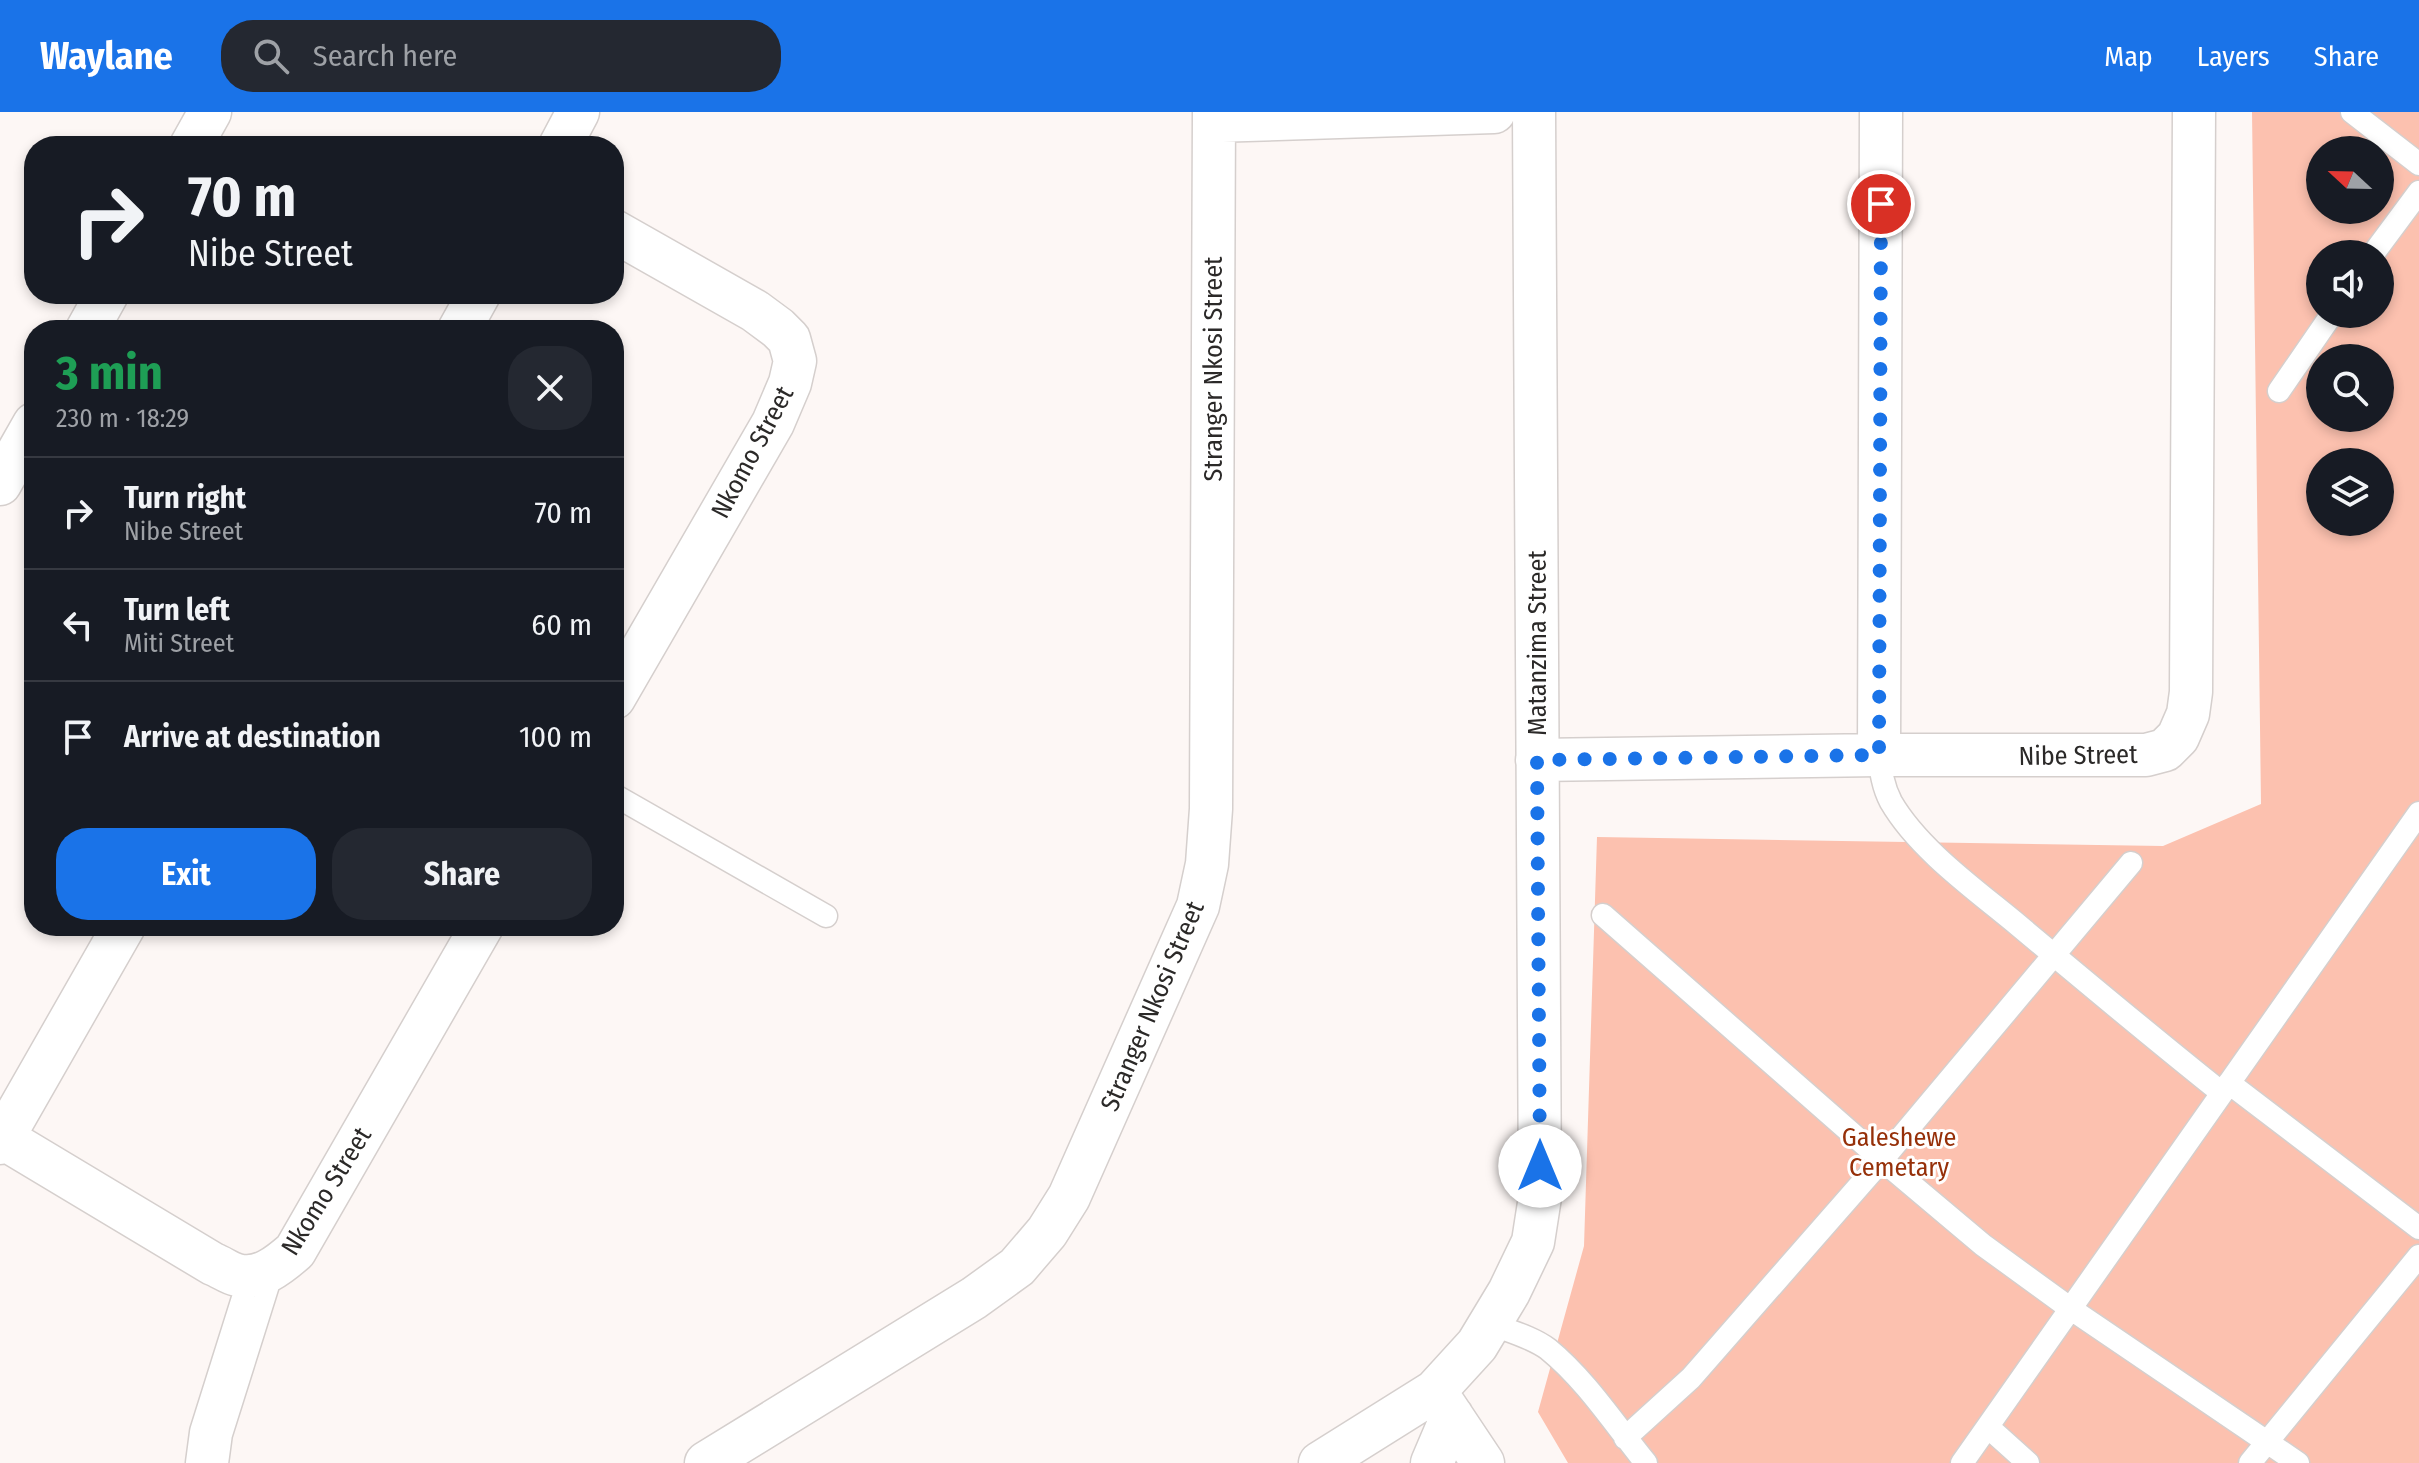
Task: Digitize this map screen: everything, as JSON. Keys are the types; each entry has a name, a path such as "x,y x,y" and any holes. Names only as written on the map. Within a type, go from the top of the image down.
{"street":[{"path":"197,136 210,112"},
{"path":"565,136 578,112"},
{"path":"1214,117 1494,112"},
{"name":"Matanzima Street","path":"1320,1463 1443,1403 1509,1292 1533,1242 1540,1197 1534,112"},
{"path":"1879,755 1881,112"},
{"name":"Nibe Street","path":"1537,760 2146,755 2165,750 2178,737 2188,714 2191,692 2194,112"},
{"name":"Stranger Nkosi Street","path":"706,1463 974,1298 1017,1267 1047,1232 1069,1197 1198,906 1207,864 1211,809 1214,117"},
{"name":"Nkomo Street","path":"624,237 755,311 789,339 795,361 790,383 773,423 624,681"},
{"path":"9,484 24,448"},
{"path":"1,1141 118,936"},
{"name":"Nkomo Street","path":"1,1141 213,1264 239,1276 261,1274 277,1267 295,1251 476,936"},
{"path":"207,1463 211,1433 261,1274"},
{"path":"1432,1463 1443,1403"},
{"path":"1443,1403 1483,1463"}],"lane":[{"path":"2352,112 2419,164"},
{"path":"2383,240 2419,192"},
{"path":"2279,391 2322,328"},
{"path":"1879,755 1884,787 1892,804 1944,863 2053,955 2226,1088 2419,1228"},
{"path":"624,801 826,916"},
{"path":"1962,1463 2419,813"},
{"path":"1625,1438 1691,1378 1882,1160 2131,863"},
{"path":"1603,915 1983,1245 2071,1309 2298,1463"},
{"path":"2250,1463 2419,1256"},
{"path":"1491,1324 1547,1349 1575,1375 1646,1463"},
{"path":"1988,1427 2028,1463"}],"green space":[{"name":"Galeshewe Cemetary","path":"2252,112 2419,112 2419,1463 1568,1463 1538,1412 1584,1246 1597,837 2163,846 2261,804"}],"route":[{"path":"1540,1166 1537,760 1879,755 1881,204"}]}
